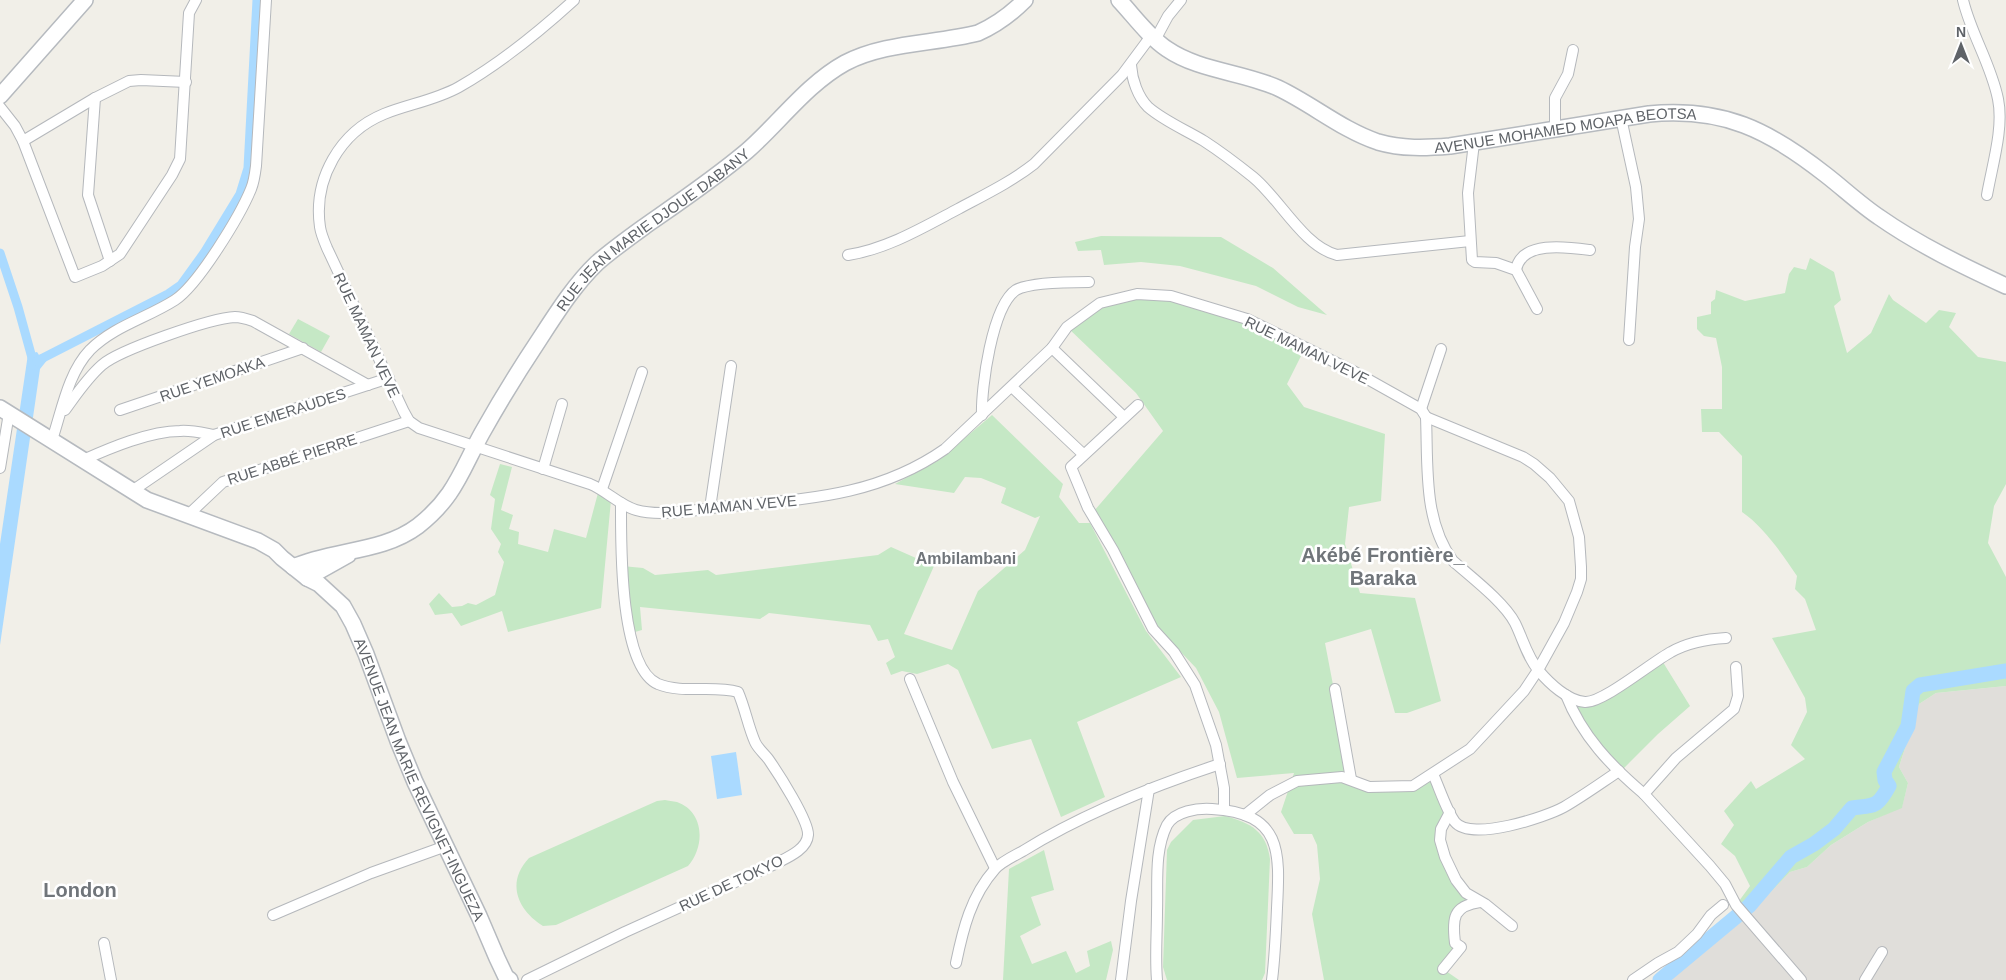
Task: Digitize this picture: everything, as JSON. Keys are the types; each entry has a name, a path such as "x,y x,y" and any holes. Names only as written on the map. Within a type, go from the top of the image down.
{"main road":[{"path":"0,96 6,84 85,0"},
{"name":"RUE JEAN MARIE DJOUE DABANY","path":"337,557 358,549 386,543 415,528 433,514 451,493 496,409 539,339 580,282 596,264 621,243 740,157 821,80 846,63 863,56 909,45 960,38 978,33 1008,16 1025,0"},
{"name":"AVENUE MOHAMED MOAPA BEOTSA","path":"1119,0 1153,38 1182,57 1278,88 1356,132 1378,142 1401,147 1426,148 1474,143 1621,118 1677,111 1732,120 1757,130 1801,156 1878,217 1903,233 1956,262 2006,286"},
{"name":"AVENUE JEAN MARIE REVIGNET-INGUEZA","path":"8,413 147,500 258,541 274,550 287,563 313,581 343,606 366,654 398,741 496,958 506,977 510,980"},
{"path":"287,563 337,557"},
{"path":"313,581 337,557"}],"street":[{"path":"0,107 15,126 23,141 75,277 110,261 120,254 131,238 180,159 189,13 196,0"},
{"path":"52,440 76,370 90,350 111,333 164,306 183,294 200,274 236,218 251,188 256,166 266,0"},
{"name":"RUE MAMAN VEVE","path":"574,0 520,44 460,87 434,99 386,113 360,127 341,147 327,169 320,191 320,228 346,290 409,421 419,428 602,489 621,503 636,510 651,512 710,508 839,494 879,484 929,460 946,449 1052,348 1068,327 1100,303 1137,294 1171,296 1260,325 1355,372 1424,413 1523,457 1550,478 1569,501 1579,536 1581,579 1564,623 1538,670 1524,691 1478,743 1413,786 1369,787 1342,777 1297,781 1270,795 1245,815"},
{"path":"848,255 874,248 922,228 1022,174 1131,65 1181,0"},
{"path":"1963,0 1989,69 1999,109 1999,128 1987,195"},
{"path":"1555,129 1556,94 1568,74 1573,50"},
{"path":"1131,65 1132,74 1141,99 1149,108 1206,142 1254,178 1272,195 1288,217 1316,244 1331,253 1337,255 1470,241"},
{"path":"23,141 95,98 129,81 186,82"},
{"path":"95,98 88,194 110,261"},
{"path":"1621,118 1636,187 1639,219 1635,247 1629,340"},
{"path":"1474,143 1468,193 1470,241 1473,261 1496,263 1516,270"},
{"path":"1537,309 1516,270 1517,262 1522,256 1542,249 1563,246 1590,250"},
{"path":"982,415 988,356 1001,311 1010,296 1017,289 1041,284 1089,282"},
{"path":"61,414 89,379 111,358 123,352 210,322 228,318 243,318 303,348 368,385"},
{"name":"RUE YEMOAKA","path":"120,410 303,348"},
{"path":"1052,348 1124,418"},
{"path":"1441,349 1424,413 1434,524 1453,561 1506,611 1515,623 1526,650 1538,670 1566,695 1586,702 1605,696 1671,652 1703,641 1726,638"},
{"path":"710,508 730,366"},
{"path":"602,489 642,372"},
{"name":"RUE EMERAUDES","path":"132,491 214,435 389,378"},
{"path":"1012,387 1083,454"},
{"path":"543,469 562,404"},
{"path":"1138,405 1071,467 1088,508 1113,550 1153,629 1174,652 1195,685 1216,744 1220,764 1224,809"},
{"path":"0,468 8,413"},
{"name":"RUE ABBÉ PIERRE","path":"187,516 212,490 223,482 409,421"},
{"path":"83,460 131,442 166,432 188,431 214,435"},
{"name":"RUE DE TOKYO","path":"527,980 633,928 775,864 795,853 804,844 808,834 802,816 784,784 756,744 738,692 726,689 660,685 646,675 629,636 621,542 621,503"},
{"path":"1644,794 1676,758 1734,709 1738,696 1736,667"},
{"path":"910,679 954,782 995,868"},
{"path":"1335,689 1351,779"},
{"path":"1566,695 1574,715 1584,731 1618,771 1644,794 1710,866 1724,884 1736,905 1801,980"},
{"path":"956,963 964,924 975,899 995,868 1045,837 1149,790 1220,764"},
{"path":"1433,774 1455,822 1464,828 1483,830 1499,828 1532,819 1563,807 1618,771"},
{"path":"1121,980 1131,901 1149,790"},
{"path":"1157,980 1158,868 1162,837 1169,822 1180,814 1199,808 1224,809 1245,815 1258,822 1270,834 1275,844 1279,873 1272,980"},
{"path":"1450,812 1441,829 1440,840 1445,857 1466,893 1512,926"},
{"path":"273,915 371,873 446,846"},
{"path":"1443,969 1461,947 1455,943 1454,918 1464,906 1480,902"},
{"path":"1633,980 1678,952 1697,934 1711,915 1723,905"},
{"path":"104,943 112,980"},
{"path":"1865,980 1882,952"}],"shaded area":[{"path":"2006,686 2006,980 1807,980 1750,913 1790,872 1807,867 1831,845 1868,822 1902,807 1908,783 1899,767 1919,704 1936,693"},
{"path":"1742,921 1795,980 1669,980"}],"green space":[{"path":"1101,236 1221,237 1273,268 1327,315 1298,307 1256,286 1180,266 1141,262 1104,265 1101,250 1078,251 1075,242"},
{"path":"1810,258 1834,272 1841,300 1834,306 1847,353 1871,333 1889,294 1893,300 1926,323 1939,310 1956,313 1949,327 1978,357 2006,362 2006,484 1994,506 1988,543 2006,577 2006,686 1936,693 1919,704 1899,767 1908,783 1902,808 1868,822 1831,845 1807,867 1790,872 1750,913 1739,901 1750,886 1735,856 1721,844 1734,825 1724,811 1751,781 1756,789 1805,759 1791,745 1807,712 1805,698 1772,638 1816,630 1805,599 1795,589 1797,576 1765,533 1742,512 1742,456 1719,432 1702,432 1701,409 1722,409 1722,367 1716,338 1704,336 1697,329 1697,317 1711,314 1711,302 1715,299 1716,290 1745,301 1785,293 1789,274 1794,267 1806,270"},
{"path":"1171,296 1234,315 1304,350 1287,384 1304,407 1385,434 1381,501 1349,507 1345,544 1360,593 1415,598 1441,701 1407,713 1395,713 1371,629 1325,643 1351,779 1369,787 1413,786 1433,774 1450,812 1441,829 1456,880 1480,902 1454,918 1461,947 1443,969 1459,980 1324,980 1312,914 1320,879 1317,845 1312,834 1294,834 1281,812 1294,773 1237,778 1219,712 1196,668 1158,628 1094,511 1163,431 1136,393 1067,327 1100,303"},
{"path":"298,319 330,336 321,352 289,334"},
{"path":"992,415 1063,484 1059,497 1079,523 1090,523 1146,631 1181,677 1077,722 1105,797 1061,817 1031,739 992,749 958,670 948,664 917,674 902,671 891,675 886,663 895,657 888,639 878,641 870,625 769,613 760,619 640,607 642,630 628,634 617,576 622,566 643,568 655,575 708,570 716,575 878,555 891,547 934,566 904,634 952,650 978,591 1025,550 1040,516 1035,518 1001,503 1006,488 981,478 965,477 954,493 895,484 939,460"},
{"path":"500,464 512,467 501,510 513,515 509,529 519,532 518,544 548,552 554,529 586,538 598,493 611,500 601,608 508,632 502,611 461,626 452,613 435,615 429,604 439,593 452,607 468,603 476,605 495,595 504,562 498,552 501,544 491,529 495,499 490,495"},
{"path":"1661,659 1690,706 1658,734 1620,772 1566,695 1586,702"},
{"path":"657,801 677,802 686,807 693,814 697,822 699,840 694,858 688,866 556,925 543,926 527,912 521,904 516,886 522,867 529,858"},
{"path":"1225,816 1250,825 1261,835 1268,849 1270,859 1265,973 1262,980 1167,980 1163,967 1167,850 1171,842 1193,820"},
{"path":"1044,850 1054,890 1031,897 1041,925 1020,936 1032,964 1066,951 1076,973 1090,966 1087,951 1111,941 1113,950 1106,980 1003,980 1009,869"}],"water":[{"path":"37,352 39,355 45,353 48,359 40,369 0,645 0,544 28,354"},
{"path":"736,752 742,795 717,799 711,756"}],"waterway":[{"path":"37,361 168,294 181,285 204,253 240,194 248,168 257,0"},
{"path":"0,253 18,307 34,365"},
{"path":"1660,980 1749,906 1791,857 1814,844 1834,829 1852,808 1871,806 1878,802 1889,786 1885,780 1884,772 1908,726 1913,691 1920,685 2006,671"}],"district":[{"name":"Ambilambani","path":"966,558"},
{"name":"Akébé Frontière_ Baraka","path":"1383,566"},
{"name":"London","path":"80,890"}]}
